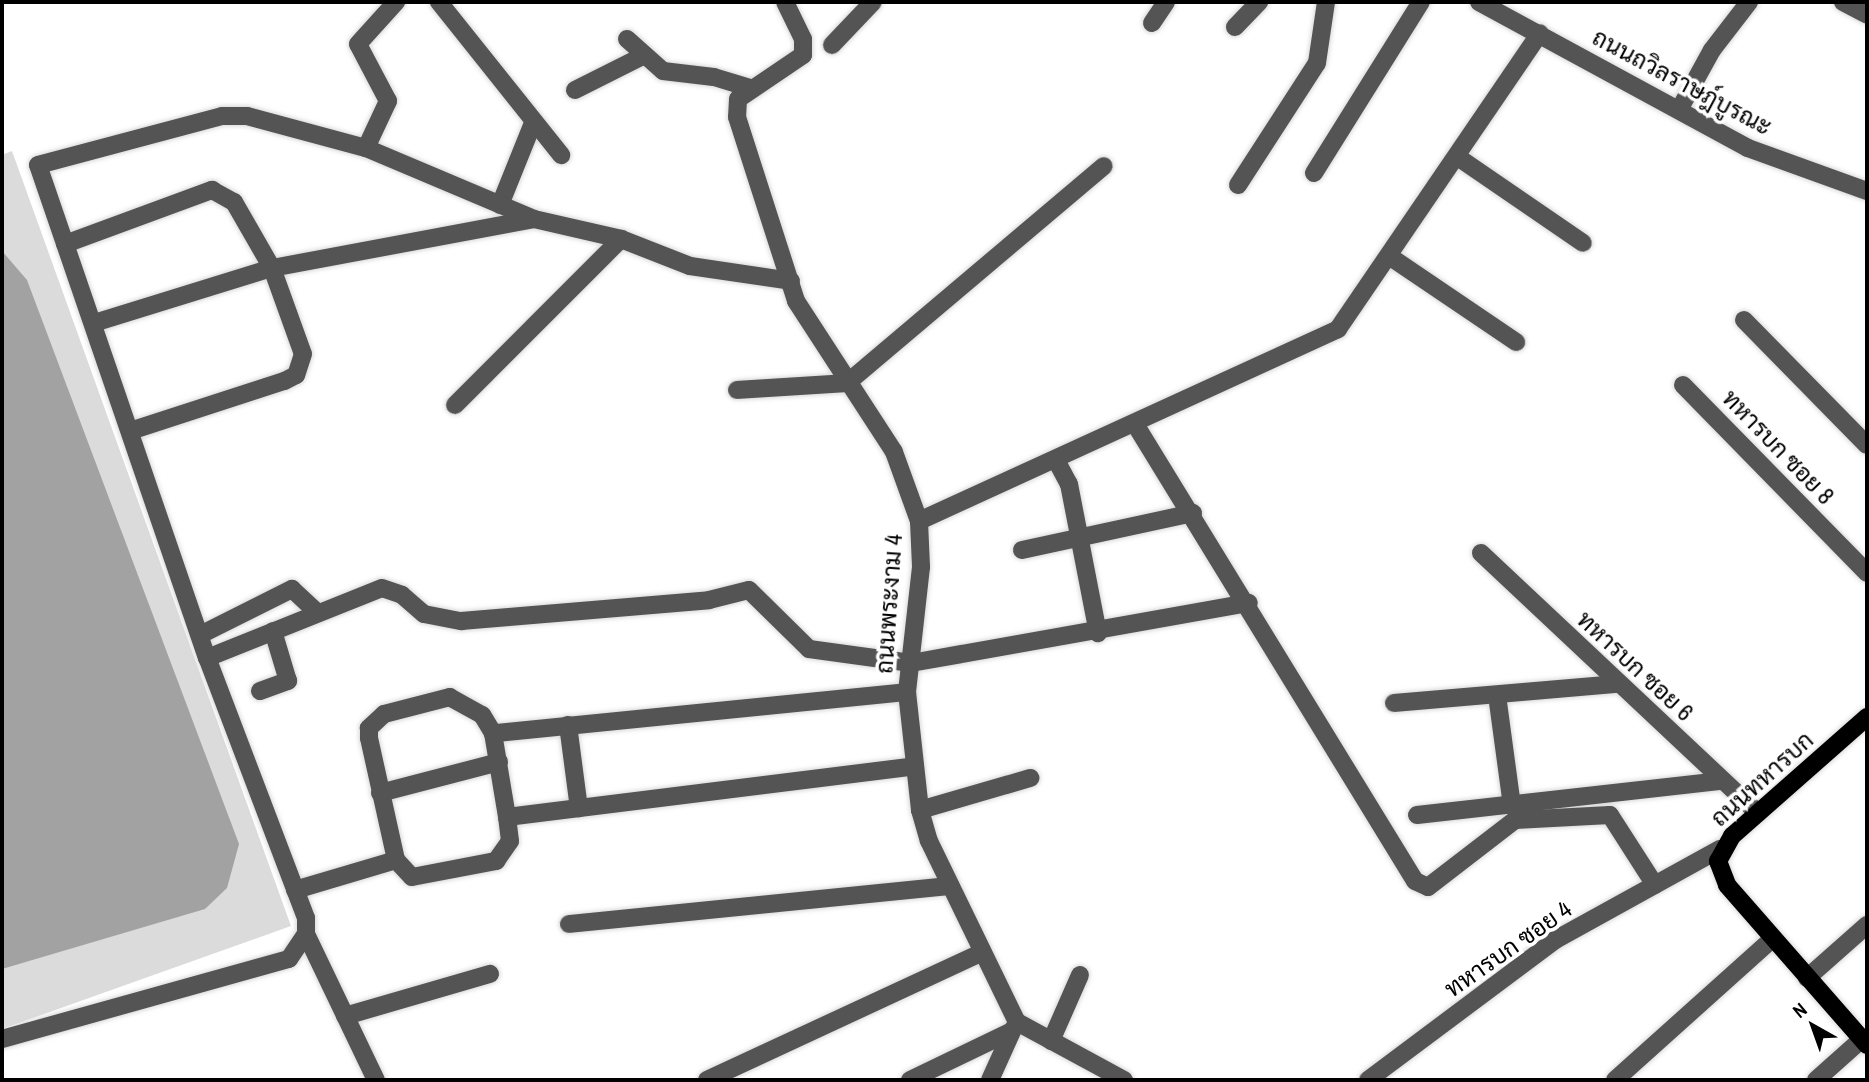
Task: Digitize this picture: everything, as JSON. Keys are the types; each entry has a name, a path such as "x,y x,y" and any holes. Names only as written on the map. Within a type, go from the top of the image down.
{"main road":[{"name":"ถนนทหารบก","path":"1864,1042 1772,939 1720,874 1720,849 1867,718"}],"street":[{"path":"366,148 388,101 358,44 396,2"},
{"path":"439,2 533,123 562,155"},
{"path":"628,39 663,71 751,88 803,55 803,39 785,2"},
{"path":"832,45 873,2"},
{"path":"1152,23 1166,2"},
{"path":"1235,27 1259,2"},
{"path":"1238,185 1317,63 1326,2"},
{"path":"1314,173 1421,2"},
{"name":"ถนนถวิลราษฎ์บูรณะ","path":"1479,2 1748,148 1867,191"},
{"path":"1679,110 1712,50 1749,2"},
{"path":"1843,2 1867,15"},
{"path":"919,522 1338,329 1392,258 1540,33"},
{"path":"575,90 645,55"},
{"name":"ถนนพระงาม 4","path":"751,88 738,99 737,117 796,301 894,452 919,522 911,663 906,692 920,810 950,886 1014,1027"},
{"path":"376,1080 306,934 306,918 207,658 132,430 38,165 57,157 222,116 247,116 366,148 534,219 621,239 690,265 791,281"},
{"path":"500,205 533,123"},
{"path":"1459,159 1583,243"},
{"path":"737,390 848,383 1104,166"},
{"path":"65,244 212,190 234,202 272,268 303,354 296,375 132,430"},
{"path":"94,323 272,268 534,219"},
{"path":"455,405 621,239"},
{"path":"1392,258 1516,342"},
{"path":"1744,320 1867,445"},
{"name":"ทหารบก ซอย 8","path":"1683,385 1867,573"},
{"path":"1135,424 1250,603 1422,887 1515,820 1610,815 1656,885"},
{"path":"1056,460 1069,484 1098,633"},
{"path":"1022,550 1193,513"},
{"name":"ทหารบก ซอย 6","path":"1481,554 1758,813"},
{"path":"207,658 382,588 402,594 424,614 461,621 709,600 749,590 809,649 911,663 1098,633 1250,603"},
{"path":"200,635 292,589 318,613"},
{"path":"260,691 288,681 273,631"},
{"path":"1394,704 1617,684"},
{"path":"493,733 906,692"},
{"path":"1497,695 1512,806"},
{"path":"450,697 482,715 493,733 510,841 496,861 424,877 412,877 396,860 380,793 369,728 384,714 450,697"},
{"path":"568,725 579,808"},
{"path":"380,793 499,762"},
{"path":"506,817 915,766"},
{"path":"920,810 1030,778"},
{"path":"1417,816 1721,780"},
{"name":"ทหารบก ซอย 4","path":"1368,1080 1555,940 1720,849"},
{"path":"295,890 396,860"},
{"path":"569,924 950,886"},
{"path":"1807,978 1867,925"},
{"path":"2,1039 289,959 306,934"},
{"path":"1615,1080 1772,939"},
{"path":"708,1080 981,953"},
{"path":"345,1016 490,974"},
{"path":"1051,1041 1080,975"},
{"path":"990,1080 1014,1027"},
{"path":"910,1080 1014,1027 1051,1041 1124,1080"},
{"path":"1816,1080 1864,1042"}],"shaded area":[{"path":"12,151 291,926 2,1029 2,155"},
{"path":"2,251 27,280 239,844 227,888 205,909 2,969"}]}
